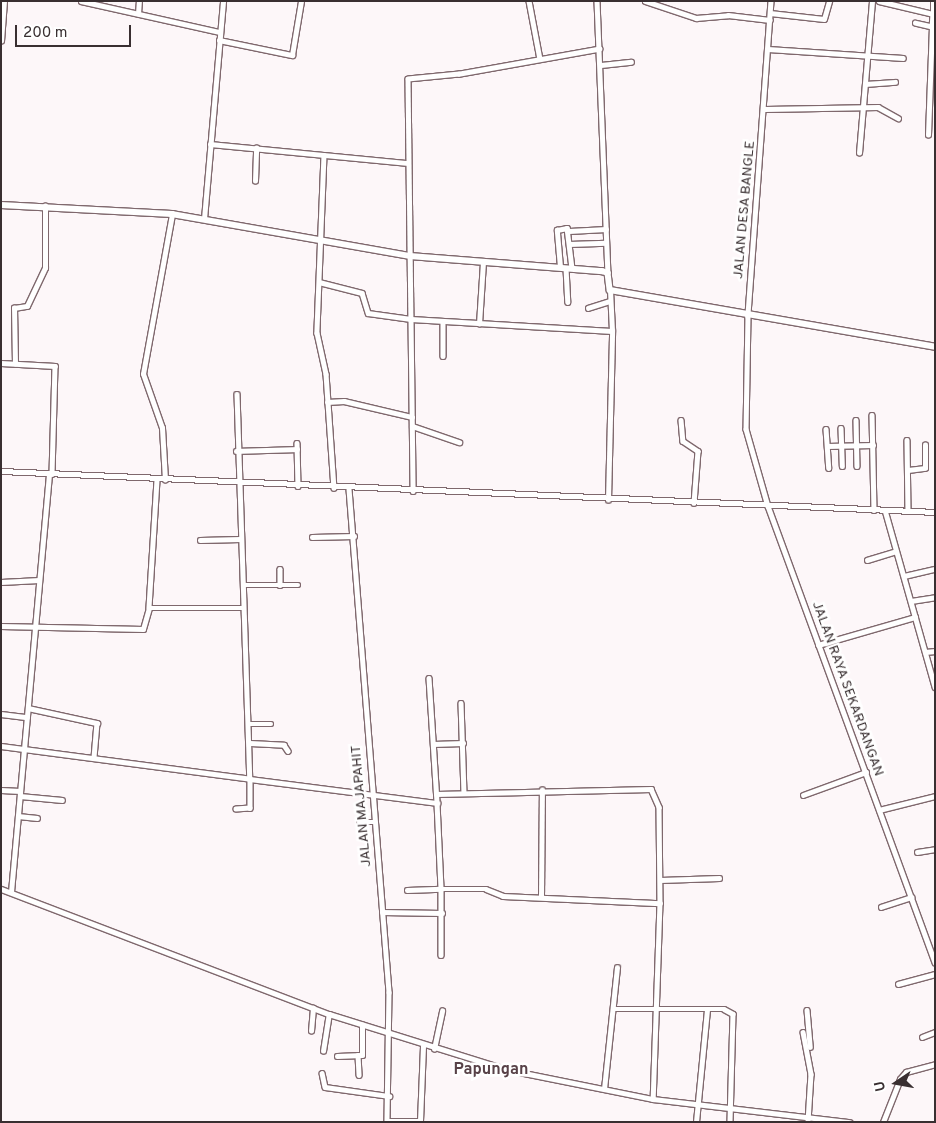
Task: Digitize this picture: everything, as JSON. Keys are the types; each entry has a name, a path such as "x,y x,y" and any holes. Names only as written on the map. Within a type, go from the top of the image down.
{"street":[{"path":"1,41 4,1"},
{"path":"81,1 220,32"},
{"path":"138,14 139,1"},
{"path":"204,219 223,1"},
{"path":"219,40 292,55 301,1"},
{"path":"529,1 540,59"},
{"path":"597,1 601,65 606,244 612,331 608,500"},
{"path":"645,1 696,18 728,15 770,20"},
{"name":"JALAN DESA BANGLE","path":"745,422 748,316 765,110 771,1"},
{"path":"770,13 824,19 829,1"},
{"path":"860,153 872,1"},
{"path":"879,1 933,14"},
{"path":"928,135 933,1"},
{"path":"916,23 932,27"},
{"path":"412,491 408,163 409,78 460,74 600,49"},
{"path":"768,50 903,58"},
{"path":"601,65 631,62"},
{"path":"865,84 895,82"},
{"path":"765,110 863,108 889,111 898,118"},
{"path":"210,144 408,163"},
{"path":"255,182 256,148"},
{"path":"324,154 317,333 327,402 334,488"},
{"path":"1,205 172,214 321,242 410,256 608,273"},
{"path":"15,364 14,308 27,306 45,268 45,206"},
{"path":"165,480 162,428 143,374 172,214"},
{"path":"568,302 566,268 557,230 606,229"},
{"path":"566,268 569,231"},
{"path":"569,244 606,244"},
{"path":"478,324 483,262"},
{"path":"319,282 362,293 368,313 443,322 612,331"},
{"path":"610,290 748,316 935,347"},
{"path":"588,308 609,302"},
{"path":"443,322 443,356"},
{"path":"1,363 55,366 51,474 39,580 11,892"},
{"path":"236,809 250,809 250,724 244,585 237,484 237,394"},
{"path":"327,402 344,401 412,417"},
{"path":"872,415 874,510"},
{"path":"681,420 683,441 698,451 694,503"},
{"path":"856,420 857,466"},
{"name":"JALAN RAYA SEKARDANGAN","path":"745,422 768,506 935,962"},
{"path":"412,426 459,442"},
{"path":"841,428 842,466"},
{"path":"826,429 828,468"},
{"path":"907,440 908,511"},
{"path":"297,443 298,486"},
{"path":"827,446 873,445"},
{"path":"908,470 925,468 924,445"},
{"path":"236,451 297,450"},
{"path":"1,471 349,489 935,512"},
{"path":"1,626 143,629 149,608 157,480"},
{"name":"JALAN MAJAPAHIT","path":"349,489 390,1035 387,1121"},
{"path":"885,510 935,687"},
{"path":"312,537 354,536"},
{"path":"200,540 240,539"},
{"path":"867,560 896,551"},
{"path":"280,569 280,585"},
{"path":"904,576 935,570"},
{"path":"1,582 39,580"},
{"path":"244,585 298,585"},
{"path":"911,601 935,597"},
{"path":"149,608 244,608"},
{"path":"818,645 915,617"},
{"path":"925,652 935,651"},
{"path":"429,678 438,803 442,913 441,955"},
{"path":"461,703 464,793"},
{"path":"28,708 66,713 97,723 94,758"},
{"path":"1,714 27,716"},
{"path":"250,724 271,724"},
{"path":"250,743 284,745 288,751"},
{"path":"433,744 463,743"},
{"path":"1,746 438,803"},
{"path":"803,795 866,772"},
{"path":"1,790 62,800"},
{"path":"436,794 542,790 652,790 659,807 660,880 653,1099"},
{"path":"540,897 542,790"},
{"path":"879,810 935,796"},
{"path":"18,816 37,818"},
{"path":"359,822 374,822"},
{"path":"917,852 935,849"},
{"path":"660,880 719,878"},
{"path":"1,889 329,1014 423,1046 653,1099 808,1120 850,1122"},
{"path":"407,890 441,889 540,897 660,902"},
{"path":"881,907 911,897"},
{"path":"382,912 442,913"},
{"path":"604,1089 617,968"},
{"path":"898,984 935,974"},
{"path":"311,1031 313,1008"},
{"path":"614,1009 724,1010 736,1018 730,1122"},
{"path":"696,1122 707,1010"},
{"path":"807,1010 810,1047"},
{"path":"434,1049 442,1011"},
{"path":"323,1051 329,1014"},
{"path":"337,1056 363,1054 362,1024"},
{"path":"803,1032 810,1065 808,1120"},
{"path":"922,1037 935,1032"},
{"path":"387,1121 420,1122 423,1046"},
{"path":"358,1055 359,1075"},
{"path":"883,1122 900,1079 906,1072 935,1064"},
{"path":"322,1073 325,1087 389,1096"}],"district":[{"name":"Papungan","path":"491,1070"}]}
